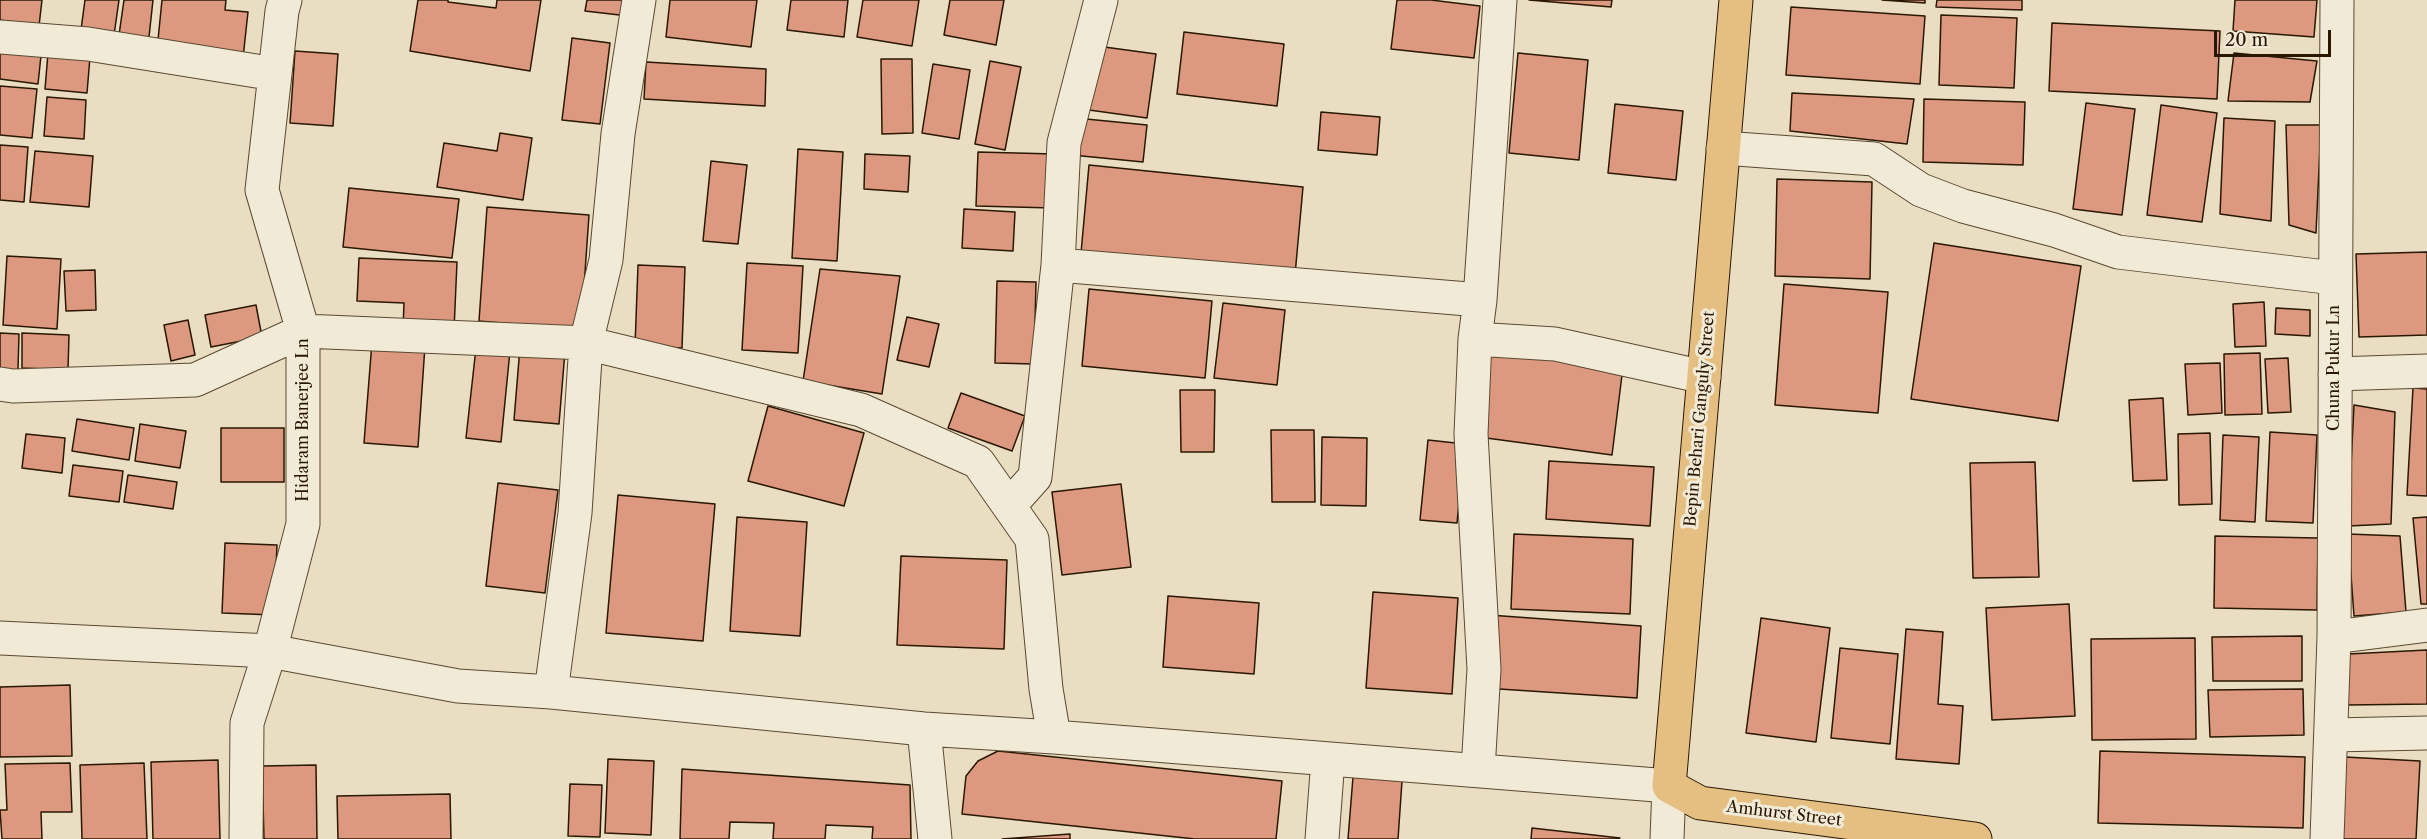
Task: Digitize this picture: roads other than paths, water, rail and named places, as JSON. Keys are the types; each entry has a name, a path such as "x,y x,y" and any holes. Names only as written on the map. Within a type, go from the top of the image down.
{"main road":[{"name":"Bepin Behari Ganguly Street","path":"1669,786 1736,0"},
{"name":"Amhurst Street","path":"1669,786 1700,803 1975,839"}],"street":[{"name":"Hidaram Banerjee Ln","path":"246,839 247,723 270,651 303,524 303,331 262,190 285,0"},
{"path":"551,692 575,513 586,343 606,260 618,134 639,0"},
{"path":"1009,506 1035,477 1058,264 1064,143 1101,0"},
{"path":"1478,770 1484,669 1471,434 1475,339 1480,300 1500,0"},
{"name":"Chuna Pukur Ln","path":"2327,839 2334,637 2337,0"},
{"path":"0,38 88,44 275,74"},
{"path":"1723,148 1874,159 1921,190 1963,207 2054,230 2118,252 2334,278"},
{"path":"1058,264 1480,300"},
{"path":"0,384 13,386 195,380 303,331 586,343 861,410 978,462 1032,538 1046,690 1054,737"},
{"path":"1475,339 1555,344 1704,377"},
{"path":"2335,374 2427,371"},
{"path":"2334,637 2427,625"},
{"path":"0,638 270,651 458,686 551,692 924,729 1054,737 1669,786"},
{"path":"924,729 935,839"},
{"path":"2332,735 2427,733"},
{"path":"1322,839 1328,759"},
{"name":"Bepin Behari Ganguly Street","path":"1667,839 1669,786"}]}
